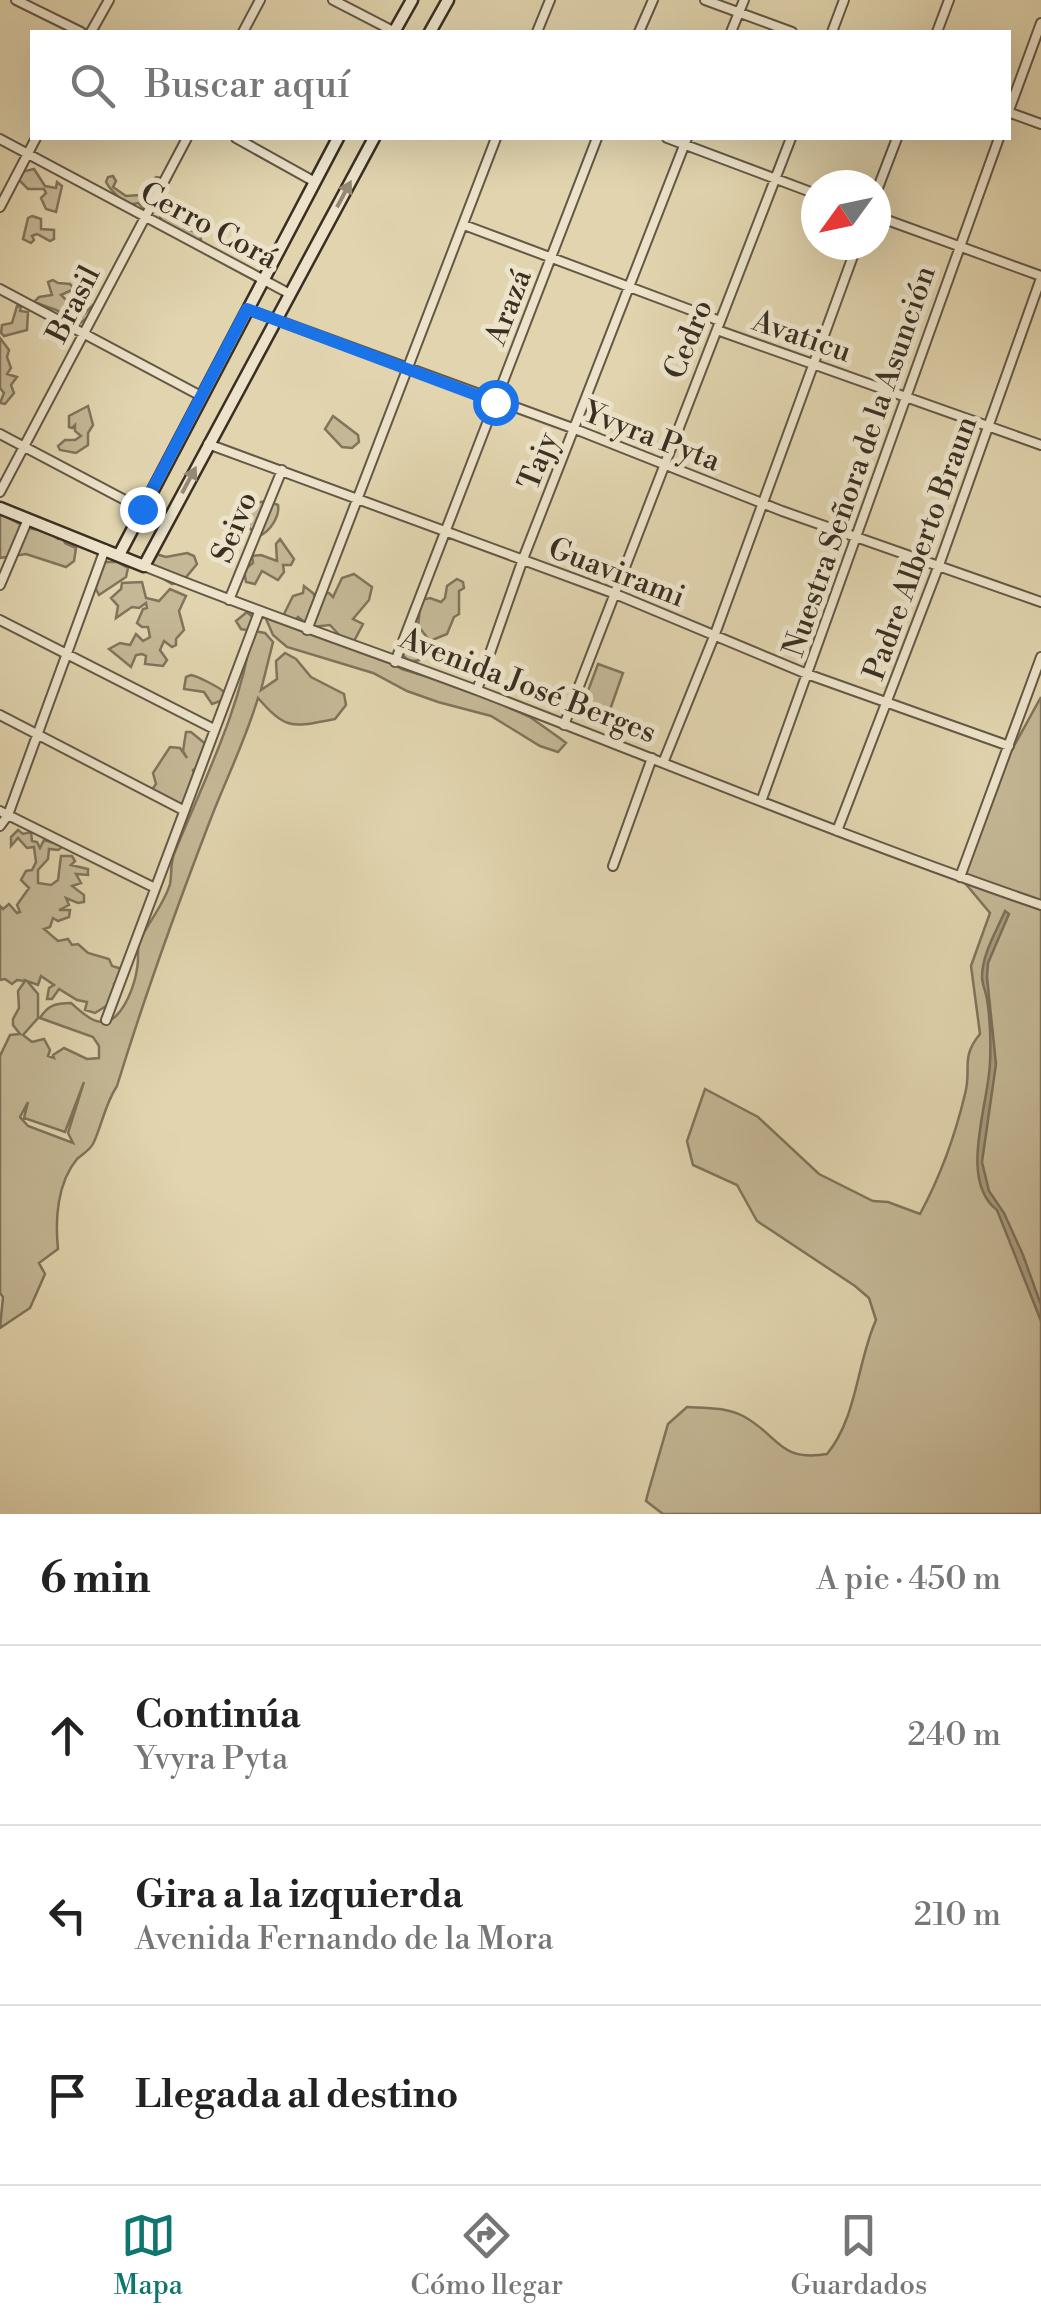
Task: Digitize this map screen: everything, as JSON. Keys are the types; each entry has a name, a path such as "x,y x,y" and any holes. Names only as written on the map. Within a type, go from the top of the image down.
{"main road":[{"path":"395,30 412,0"},
{"path":"431,30 448,0"},
{"path":"118,555 337,140"},
{"path":"144,566 373,140"},
{"name":"Avenida José Berges","path":"0,508 144,566"}],"street":[{"path":"16,0 77,30"},
{"path":"92,30 110,0"},
{"path":"244,30 260,0"},
{"path":"333,0 390,30"},
{"path":"538,30 550,0"},
{"path":"640,30 653,0"},
{"path":"705,0 786,30"},
{"path":"731,30 744,0"},
{"path":"833,30 844,0"},
{"path":"937,30 949,0"},
{"path":"1011,106 1041,23"},
{"path":"1011,113 1041,124"},
{"name":"Cerro Corá","path":"0,139 290,294"},
{"path":"0,208 35,140"},
{"name":"Brasil","path":"0,492 186,140"},
{"path":"240,140 315,182"},
{"path":"307,630 495,140"},
{"name":"Arazá","path":"396,662 596,140"},
{"name":"Cedro","path":"564,725 790,140"},
{"path":"885,170 896,140"},
{"name":"Nuestra Señora de la Asunción","path":"762,800 998,140"},
{"path":"686,141 801,188"},
{"name":"Tajy","path":"477,690 523,559 686,141"},
{"path":"891,222 1041,277"},
{"name":"Avaticu","path":"464,226 814,364 1041,445"},
{"path":"663,763 715,634 852,260"},
{"name":"Padre Alberto Braun","path":"837,831 939,565 1041,277"},
{"path":"0,289 201,396"},
{"name":"Yvyra Pyta","path":"247,309 763,504 1041,602"},
{"path":"0,434 142,509"},
{"name":"Guavirami","path":"208,444 612,593 807,674 1009,746"},
{"name":"Seivo","path":"229,600 282,470"},
{"path":"0,585 28,520"},
{"path":"0,826 39,735 104,550"},
{"name":"Avenida José Berges","path":"144,566 258,612 477,690 837,831 1041,904"},
{"path":"106,1020 258,612"},
{"path":"0,620 214,729"},
{"path":"960,877 1041,657"},
{"path":"0,715 182,810"},
{"path":"613,866 652,758"},
{"path":"4,813 153,887"}],"shaded area":[{"path":"34,169 45,186 56,188 57,182 62,186 56,212 46,209 41,198 46,193 44,189 28,189 18,179 21,172"},
{"path":"113,176 113,187 126,196 140,195 156,177 162,178 153,191 152,206 144,209 138,203 128,205 106,182"},
{"path":"163,214 181,216 184,228 199,233 201,239 198,242 162,222"},
{"path":"32,216 41,219 41,229 54,230 54,239 50,241 37,234 32,236 31,243 23,239"},
{"path":"48,282 70,284 74,289 61,295 69,303 68,309 85,313 93,305 98,309 79,324 34,302 52,295"},
{"path":"17,306 28,312 27,330 4,336 2,325 12,323"},
{"path":"0,338 9,350 11,368 7,374 17,377 11,385 14,393 5,404 0,403 4,393 0,388"},
{"path":"88,406 93,425 88,445 76,453 60,450 58,446 65,440 81,436 75,425 69,427 69,416"},
{"path":"333,416 358,435 359,442 352,448 342,447 325,429"},
{"path":"267,501 278,505 277,514 259,536 240,516 255,503"},
{"path":"0,514 28,528 46,529 58,539 63,538 76,548 74,561 66,567 26,554 0,558"},
{"path":"280,539 294,559 291,565 283,565 284,572 278,580 262,571 255,584 246,582 244,570 253,563 252,556 277,561 276,544"},
{"path":"187,553 194,556 197,564 182,582 172,584 150,571 149,562 156,554 166,557"},
{"path":"102,562 117,562 128,568 126,577 99,595 95,587"},
{"path":"354,574 372,587 369,600 353,619 363,624 354,641 342,638 330,625 311,627 298,617 294,621 353,643 402,669 467,689 530,717 566,743 558,752 540,746 491,716 438,702 373,673 287,647 273,635 266,619 282,618 293,596 303,593 304,586 314,594 315,607 320,608 322,593 333,597 342,578"},
{"path":"457,579 464,588 459,591 459,614 447,634 430,641 418,626 421,600 441,602 447,586"},
{"path":"142,582 146,598 159,601 170,589 186,596 179,611 184,630 176,645 172,647 164,641 160,650 167,660 163,666 145,664 146,656 142,654 136,655 131,667 109,649 120,643 130,645 136,634 143,641 150,637 148,627 137,623 146,603 116,618 118,606 111,598 122,583"},
{"path":"247,612 256,620 254,631 265,633 273,642 261,690 277,679 276,661 285,653 296,659 311,677 344,694 346,705 335,719 299,725 276,716 258,698 172,923 117,1086 93,1144 70,1169 61,1190 58,1249 39,1263 45,1274 30,1308 0,1328 0,1056 10,1035 20,1034 13,1019 19,1008 18,991 25,981 12,984 0,980 0,906 3,909 9,904 20,912 17,905 29,888 21,880 36,862 34,847 27,848 18,838 11,846 11,837 18,830 23,834 31,832 32,841 40,848 44,840 64,846 49,849 48,859 38,870 38,883 51,885 58,880 61,856 72,856 75,861 71,865 88,869 88,875 76,874 81,883 72,886 84,895 84,902 66,898 69,905 59,910 70,910 69,917 58,921 53,918 50,927 44,929 58,941 68,939 72,945 78,944 122,969 121,982 114,984 111,1003 95,1013 85,1010 87,1002 59,989 52,999 47,999 49,988 54,985 41,976 38,985 27,981 38,994 38,1018 23,1035 32,1042 44,1039 50,1050 48,1056 54,1058 64,1048 87,1059 99,1058 99,1046 93,1037 40,1018 53,1006 71,1003 92,1019 104,1022 121,1011 128,997 136,975 138,946 168,891 174,854 239,689 252,631 241,629 236,621","holes":["84,1082 68,1133 73,1143 28,1126 20,1117 28,1102 24,1118 65,1132"]},
{"path":"414,635 423,639 427,648 423,657 414,661 405,657 401,648 405,639"},
{"path":"598,664 623,673 605,724 579,715"},
{"path":"191,675 224,692 223,700 212,704 204,692 184,689 186,677"},
{"path":"1041,697 1041,1514 663,1514 646,1501 668,1424 687,1407 736,1413 755,1423 788,1451 827,1454 845,1424 876,1320 869,1298 855,1286 757,1221 737,1185 693,1165 687,1141 705,1089 758,1117 819,1174 873,1201 888,1202 920,1214 952,1141 967,1085 968,1057 980,1034 971,966 990,913 960,877 998,775"},
{"path":"186,732 208,746 204,763 193,770 195,776 182,811 178,812 151,791 156,784 153,773 170,747 180,748 187,758 183,751"},
{"path":"1005,911 1009,914 988,963 996,1064 982,1162 989,1191 1023,1255 1041,1305 1041,1321 997,1210 985,1197 977,1161 990,1054 983,968"}],"route":[{"path":"142,509 247,309 495,402"}]}
